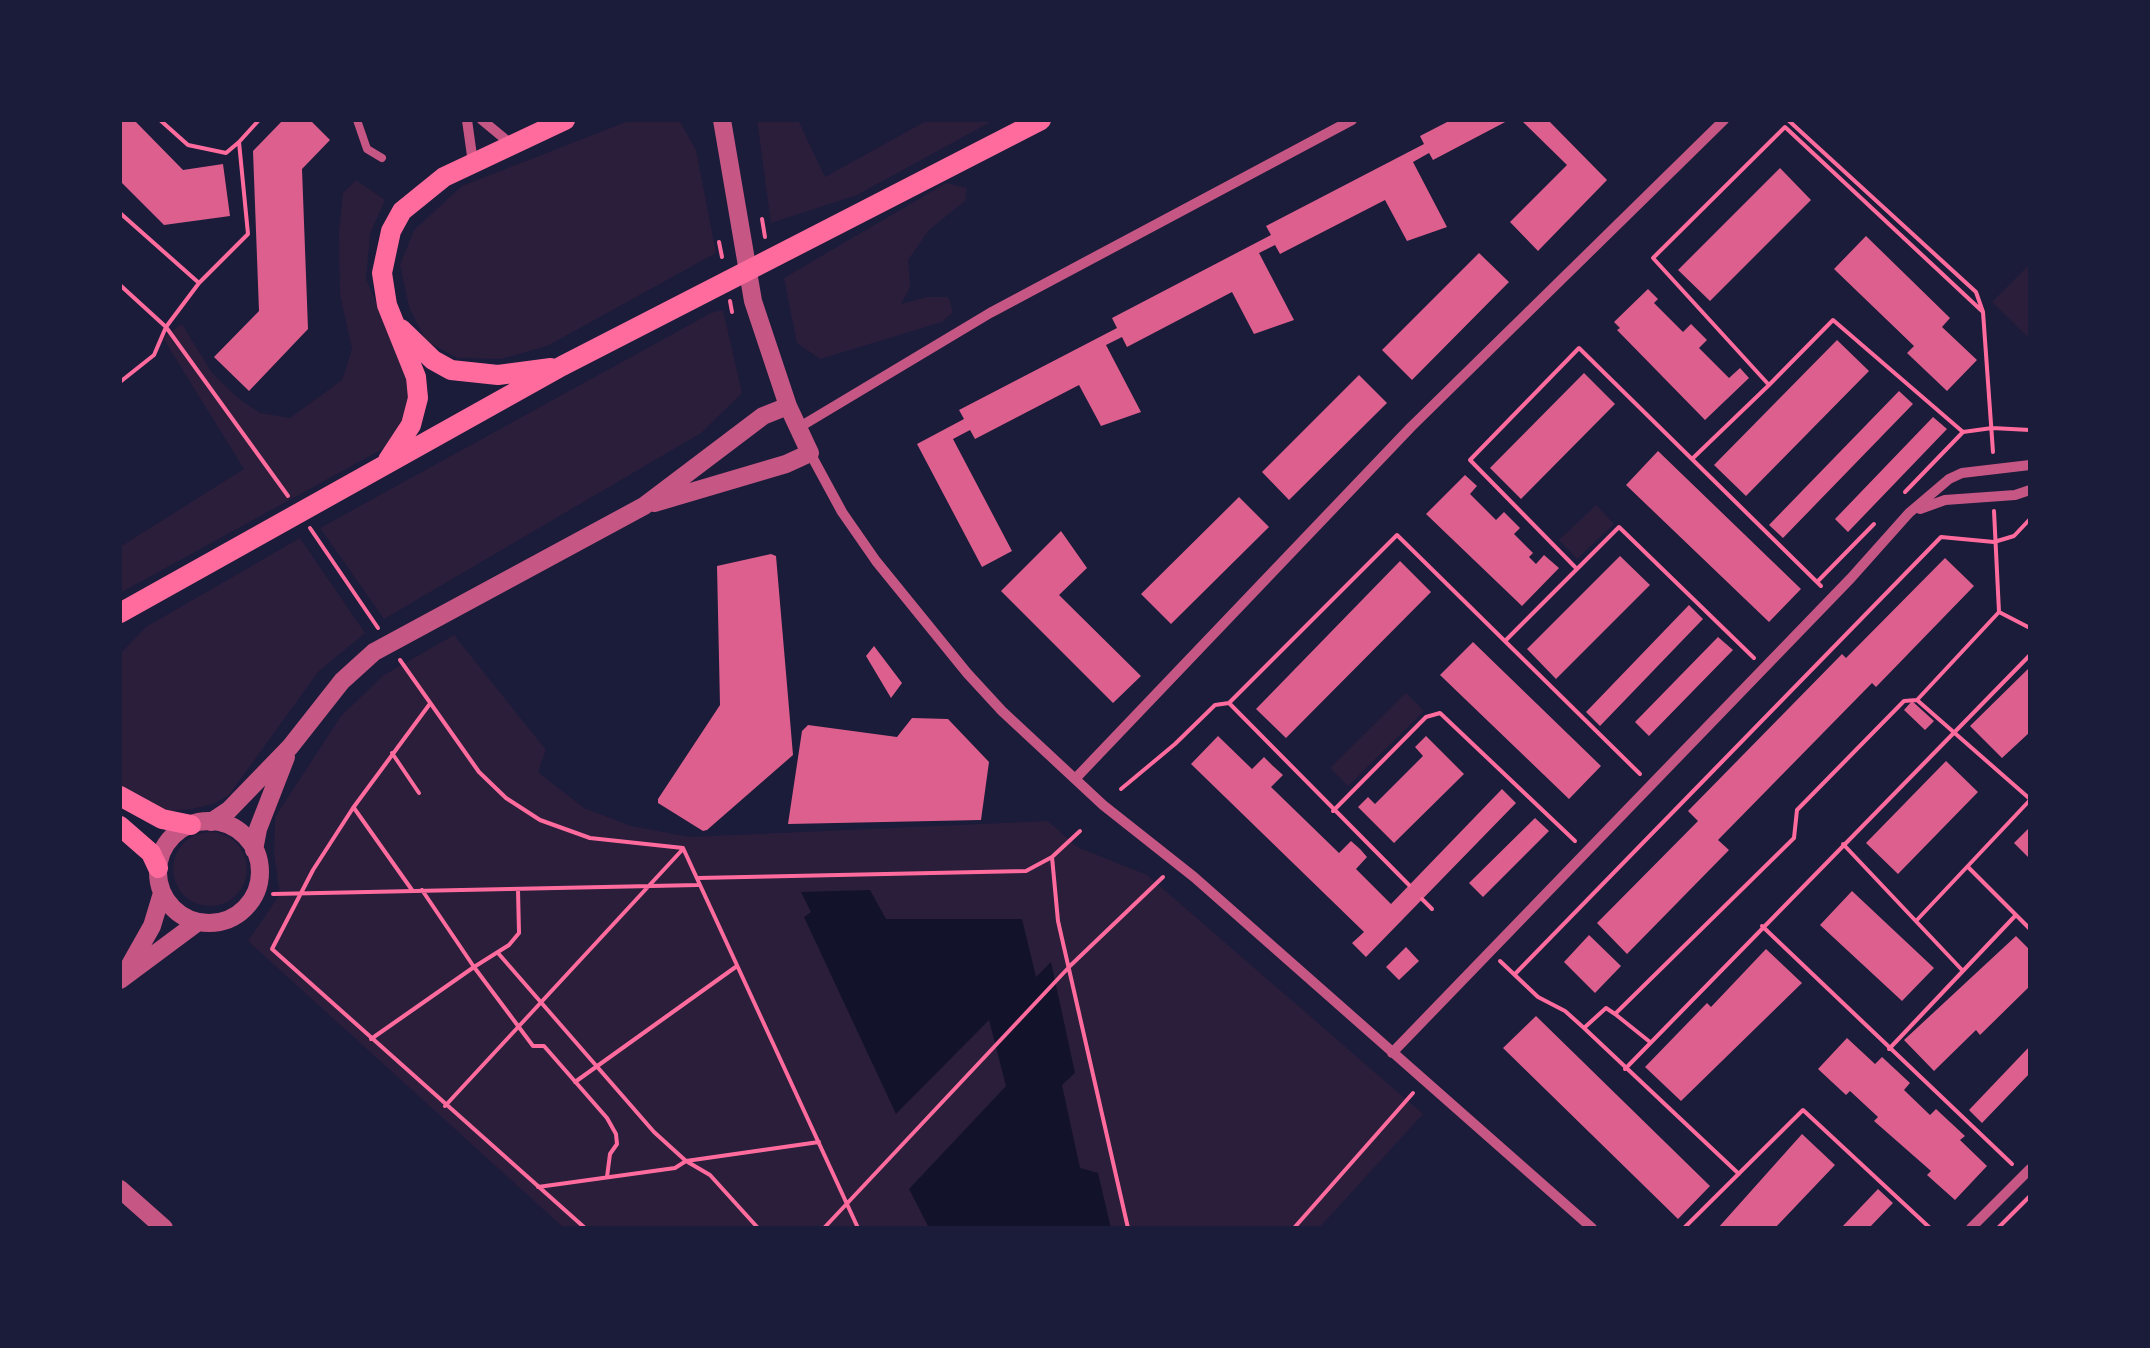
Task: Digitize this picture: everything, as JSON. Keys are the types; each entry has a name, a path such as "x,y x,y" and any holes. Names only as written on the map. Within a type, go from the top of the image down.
{"main road":[{"path":"387,462 411,424 418,398 416,377 387,305 382,273 391,232 402,211 444,177 565,120"},
{"path":"120,613 562,366 1040,120"},
{"path":"396,324 433,360 451,370 498,375 562,366"},
{"path":"120,632 146,598"},
{"path":"120,796 162,819 201,823"},
{"path":"120,826 151,853 158,868"}],"street":[{"path":"467,120 473,164"},
{"path":"482,120 511,144"},
{"path":"722,120 753,301 788,406 842,512 908,602 967,674 1075,780 1194,878 1592,1228"},
{"path":"798,428 990,313 1352,120"},
{"path":"1075,780 1411,427 1724,120"},
{"path":"122,977 152,926 162,893 158,868 168,842 229,810 290,748 342,681 374,652 644,506 762,416 788,406"},
{"path":"644,506 786,464 810,453"},
{"path":"1392,1053 1910,513 1950,478 1962,473 2030,465"},
{"path":"1910,513 1944,500 2016,495 2030,490"},
{"path":"162,893 176,912 198,922 220,922 249,904 260,872 254,850 258,829 290,748"},
{"path":"201,823 236,830 254,850"},
{"path":"122,977 198,922"},
{"path":"1971,1228 2027,1172"},
{"path":"120,1189 164,1228"}],"lane":[{"path":"357,120 367,149 382,158"}],"path":[{"path":"160,120 188,145 226,153 259,120"},
{"path":"1788,120 1976,292 1983,312 1994,470"},
{"path":"1769,385 1653,258 1785,127 1983,312"},
{"path":"120,382 154,356 166,327 199,282 248,234 239,142"},
{"path":"120,213 199,282"},
{"path":"120,285 166,327 294,505"},
{"path":"1692,460 1833,320 1963,432"},
{"path":"1575,567 1470,460 1578,348 1833,597"},
{"path":"1615,1014 1794,838 1797,810 1904,701 1917,700 1999,612 1994,495"},
{"path":"1739,1174 1565,1011 1538,996 1514,974 1941,537 1994,542 2014,536 2030,518"},
{"path":"304,520 380,631"},
{"path":"1505,641 1618,527 1764,668"},
{"path":"1121,790 1215,705 1229,703 1397,535 1650,784"},
{"path":"1999,612 2030,627 2030,569"},
{"path":"391,647 479,772 506,798 540,820 590,838 683,848"},
{"path":"1625,1068 2030,655"},
{"path":"1916,921 2030,799 1917,700"},
{"path":"1229,703 1409,886"},
{"path":"430,704 313,870 272,949 585,1228"},
{"path":"1332,810 1426,717 1440,712 1586,851"},
{"path":"392,754 419,793"},
{"path":"354,808 412,890"},
{"path":"698,878 1026,871 1052,858 1080,831"},
{"path":"1843,844 1964,971"},
{"path":"683,848 858,1228"},
{"path":"445,1106 683,848"},
{"path":"1052,858 1058,922 1071,965 1128,1228"},
{"path":"1968,867 2030,929"},
{"path":"824,1228 1061,975 1162,877"},
{"path":"273,894 698,885"},
{"path":"422,890 533,1046 544,1046 608,1118 617,1144 610,1154 607,1178"},
{"path":"371,1039 498,953 519,933 518,890"},
{"path":"1422,899 1432,909"},
{"path":"1888,1049 2016,916"},
{"path":"1762,926 1888,1049 2027,1172"},
{"path":"498,953 654,1132 686,1161 710,1175 758,1228"},
{"path":"575,1082 737,966"},
{"path":"1584,1028 1606,1008 1650,1042"},
{"path":"1294,1228 1424,1081"},
{"path":"1684,1228 1802,1110 1930,1228"},
{"path":"538,1187 819,1142"},
{"path":"1998,1228 2030,1196"}],"shaded area":[{"path":"631,120 679,120 696,150 716,253 547,346 501,359 458,358 426,341 409,307 400,265 414,230 462,186"},
{"path":"757,120 798,120 825,177 928,120 994,120 857,195 771,223"},
{"path":"356,180 385,200 370,234 366,279 408,375 410,409 386,447 120,593 120,547 244,469 163,338 182,324 212,373 260,413 290,418 342,380 352,349 340,294 339,232 343,193"},
{"path":"946,183 967,188 965,201 929,230 908,260 910,287 901,304 927,297 948,297 953,312 942,322 820,359 797,343 784,278"},
{"path":"2030,264 2030,339 1992,302"},
{"path":"723,310 742,393 701,433 384,619 320,528 711,313"},
{"path":"1596,505 1614,524 1577,559 1559,540"},
{"path":"300,538 365,633 318,672 229,795 192,809 167,811 143,804 120,784 120,654 146,627"},
{"path":"454,635 546,750 538,772 584,808 631,826 690,837 1048,821 1077,847 1147,875 1423,1114 1319,1228 564,1228 248,941 280,894 274,855 275,817 341,716 384,675"},
{"path":"1406,693 1424,711 1348,786 1330,768"},
{"path":"210,832 236,843 247,869 236,895 210,906 184,895 173,869 184,843"},
{"path":"870,890 886,919 1022,919 1036,977 1051,962 1075,1073 1062,1085 1080,1168 1098,1173 1111,1228 929,1228 909,1189 1006,1086 989,1020 896,1114 804,917 811,912 801,892"}],"building":[{"path":"120,120 134,120 183,170 223,164 230,216 164,225 120,181"},
{"path":"283,120 310,120 330,140 302,169 308,329 249,391 214,357 259,311 253,151"},
{"path":"1451,120 1509,120 1433,160 1429,153 1413,162 1447,227 1407,241 1385,200 1280,254 1275,245 1259,253 1294,320 1254,334 1232,292 1127,347 1122,337 1106,345 1141,412 1101,426 1079,385 975,439 970,430 953,439 1012,551 982,567 917,444 964,419 959,410 1117,328 1112,318 1271,235 1266,226 1424,144 1420,136"},
{"path":"1521,120 1548,120 1607,180 1538,251 1510,222 1567,165"},
{"path":"1780,168 1811,200 1710,301 1678,270"},
{"path":"1866,236 1950,318 1942,327 1977,360 1947,391 1907,353 1914,346 1834,269"},
{"path":"1479,253 1509,282 1412,380 1382,350"},
{"path":"1648,289 1658,299 1654,303 1683,332 1691,324 1707,340 1699,348 1729,378 1740,368 1749,378 1705,420 1617,330 1620,328 1614,322"},
{"path":"1837,340 1869,371 1746,496 1714,465"},
{"path":"1584,373 1615,404 1521,499 1490,468"},
{"path":"1359,375 1387,403 1289,500 1262,472"},
{"path":"1899,391 1913,404 1783,538 1769,525"},
{"path":"1933,417 1947,429 1848,532 1835,519"},
{"path":"1658,451 1801,589 1769,622 1626,485"},
{"path":"1465,475 1477,486 1470,494 1496,520 1504,512 1520,528 1514,534 1533,553 1529,557 1536,564 1544,555 1559,568 1522,606 1426,514"},
{"path":"1239,497 1269,527 1171,624 1141,594"},
{"path":"1061,531 1087,568 1059,595 1141,676 1113,703 1001,591"},
{"path":"776,556 793,755 703,831 658,803 658,799 720,705 717,566"},
{"path":"1620,556 1650,585 1556,679 1527,649"},
{"path":"1945,558 1974,586 1718,840 1729,850 1627,954 1597,923 1698,821 1688,811 1842,654 1846,658"},
{"path":"1400,561 1431,592 1286,738 1256,709"},
{"path":"1689,605 1703,619 1600,726 1586,712"},
{"path":"1718,637 1733,650 1649,736 1635,722"},
{"path":"1473,642 1601,766 1569,799 1440,675"},
{"path":"874,646 902,683 891,698 866,656"},
{"path":"2030,667 2030,732 2002,758 1970,726"},
{"path":"1912,701 1934,721 1925,730 1904,710"},
{"path":"912,718 948,719 989,762 981,820 788,824 802,731 808,725 897,737"},
{"path":"1218,736 1252,769 1264,757 1283,775 1271,787 1339,853 1351,841 1360,849 1367,857 1356,869 1391,904 1502,789 1516,803 1366,957 1352,943 1364,932 1191,764"},
{"path":"1426,736 1464,774 1394,843 1358,807 1368,797 1375,804 1423,756 1415,747"},
{"path":"1946,761 1978,792 1898,874 1866,843"},
{"path":"1535,818 1549,831 1483,897 1469,883"},
{"path":"2030,827 2030,859 2014,843"},
{"path":"1852,891 1934,968 1902,1001 1820,925"},
{"path":"1589,935 1621,966 1595,993 1564,962"},
{"path":"2016,936 2030,950 2030,986 1980,1035 1976,1030 1934,1071 1904,1040"},
{"path":"1406,947 1419,961 1399,980 1386,967"},
{"path":"1766,949 1802,983 1681,1101 1645,1067 1707,1003 1711,1007"},
{"path":"1536,1016 1710,1186 1678,1219 1503,1048"},
{"path":"1847,1038 1875,1064 1882,1057 1910,1083 1904,1090 1930,1115 1936,1109 1965,1136 1960,1140 1987,1166 1955,1200 1927,1175 1931,1171 1874,1121 1878,1117 1818,1069"},
{"path":"2030,1046 2030,1073 1982,1123 1969,1110"},
{"path":"1802,1134 1835,1165 1775,1228 1718,1228"},
{"path":"1878,1189 1893,1203 1869,1228 1841,1228"}]}
